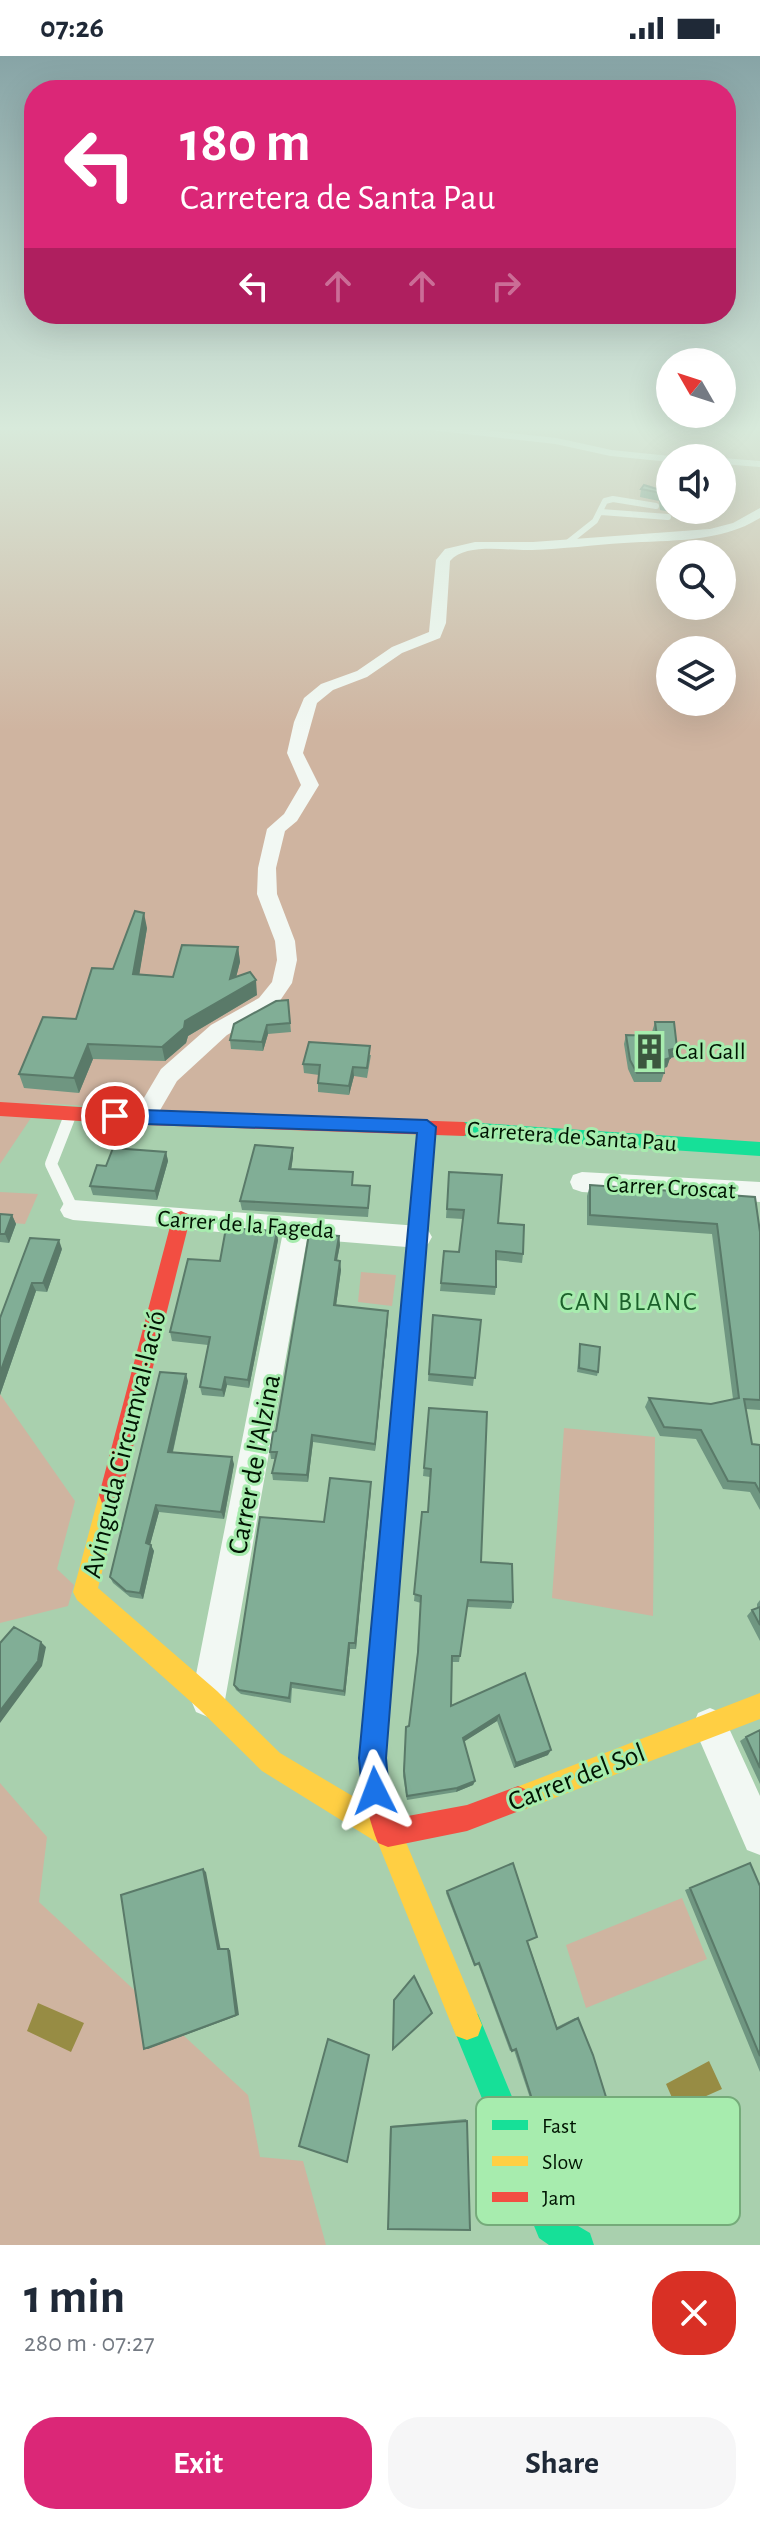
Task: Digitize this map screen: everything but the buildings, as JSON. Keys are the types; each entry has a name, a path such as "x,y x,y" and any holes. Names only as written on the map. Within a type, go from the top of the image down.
{"street":[{"path":"144,1118 169,1075 219,1030 267,1003 282,983 287,960 285,941 267,894 267,868 276,829 291,817 310,785 295,753 310,701 327,687 362,674 397,650 435,635 439,623 443,560 450,552 496,544 566,544 710,533 729,528"},
{"name":"Carretera de Santa Pau","path":"0,1109 144,1118 427,1127 760,1150"},
{"path":"427,1127 373,1758 375,1791 388,1833 497,2097"},
{"name":"Carrer Croscat","path":"582,1182 760,1192"},
{"name":"Carrer de la Fageda","path":"73,1210 419,1237"},
{"name":"Avinguda Circumval·lació","path":"181,1219 85,1592 208,1700 271,1762 388,1833"},
{"name":"Carrer de l'Alzina","path":"208,1700 296,1228"},
{"name":"Carrer del Sol","path":"388,1833 467,1818 760,1706"},
{"path":"710,1725 760,1837"},
{"path":"549,2225 578,2245"}],"lane":[{"path":"566,544 586,528"},
{"path":"71,1113 51,1164 73,1210"}],"shaded area":[{"path":"0,528 760,528 760,1149 41,1103 0,1164"},
{"path":"0,1192 38,1194 25,1224 0,1222"},
{"path":"361,1272 396,1275 392,1306 358,1302"},
{"path":"0,1394 75,1501 57,1569 74,1585 68,1606 0,1623"},
{"path":"564,1428 655,1437 653,1616 552,1598"},
{"path":"0,1783 47,1837 39,1902 248,2095 260,2157 303,2161 326,2245 0,2245"},
{"path":"682,1898 707,1959 586,2008 566,1945"},
{"path":"38,2003 84,2023 71,2052 27,2031"},
{"path":"709,2061 722,2089 704,2097 672,2097 666,2084"}],"traffic: fast":[{"path":"394,1512 427,1127"},
{"path":"464,1129 760,1149"},
{"path":"467,2025 497,2097"},
{"path":"549,2225 578,2245"}],"traffic: slow":[{"path":"110,1495 85,1592 208,1700 271,1762 388,1833 467,2025"},
{"path":"518,1799 760,1706"}],"traffic: jam":[{"path":"0,1109 144,1118 464,1129"},
{"path":"110,1495 181,1219"},
{"path":"394,1512 373,1758 375,1791 388,1833 467,1818 518,1799"}],"place":[{"name":"Cal Gall","path":"649,1051"}],"district":[{"name":"CAN BLANC","path":"629,1301"}],"route":[{"path":"115,1116 427,1127 373,1758 375,1791"}]}
